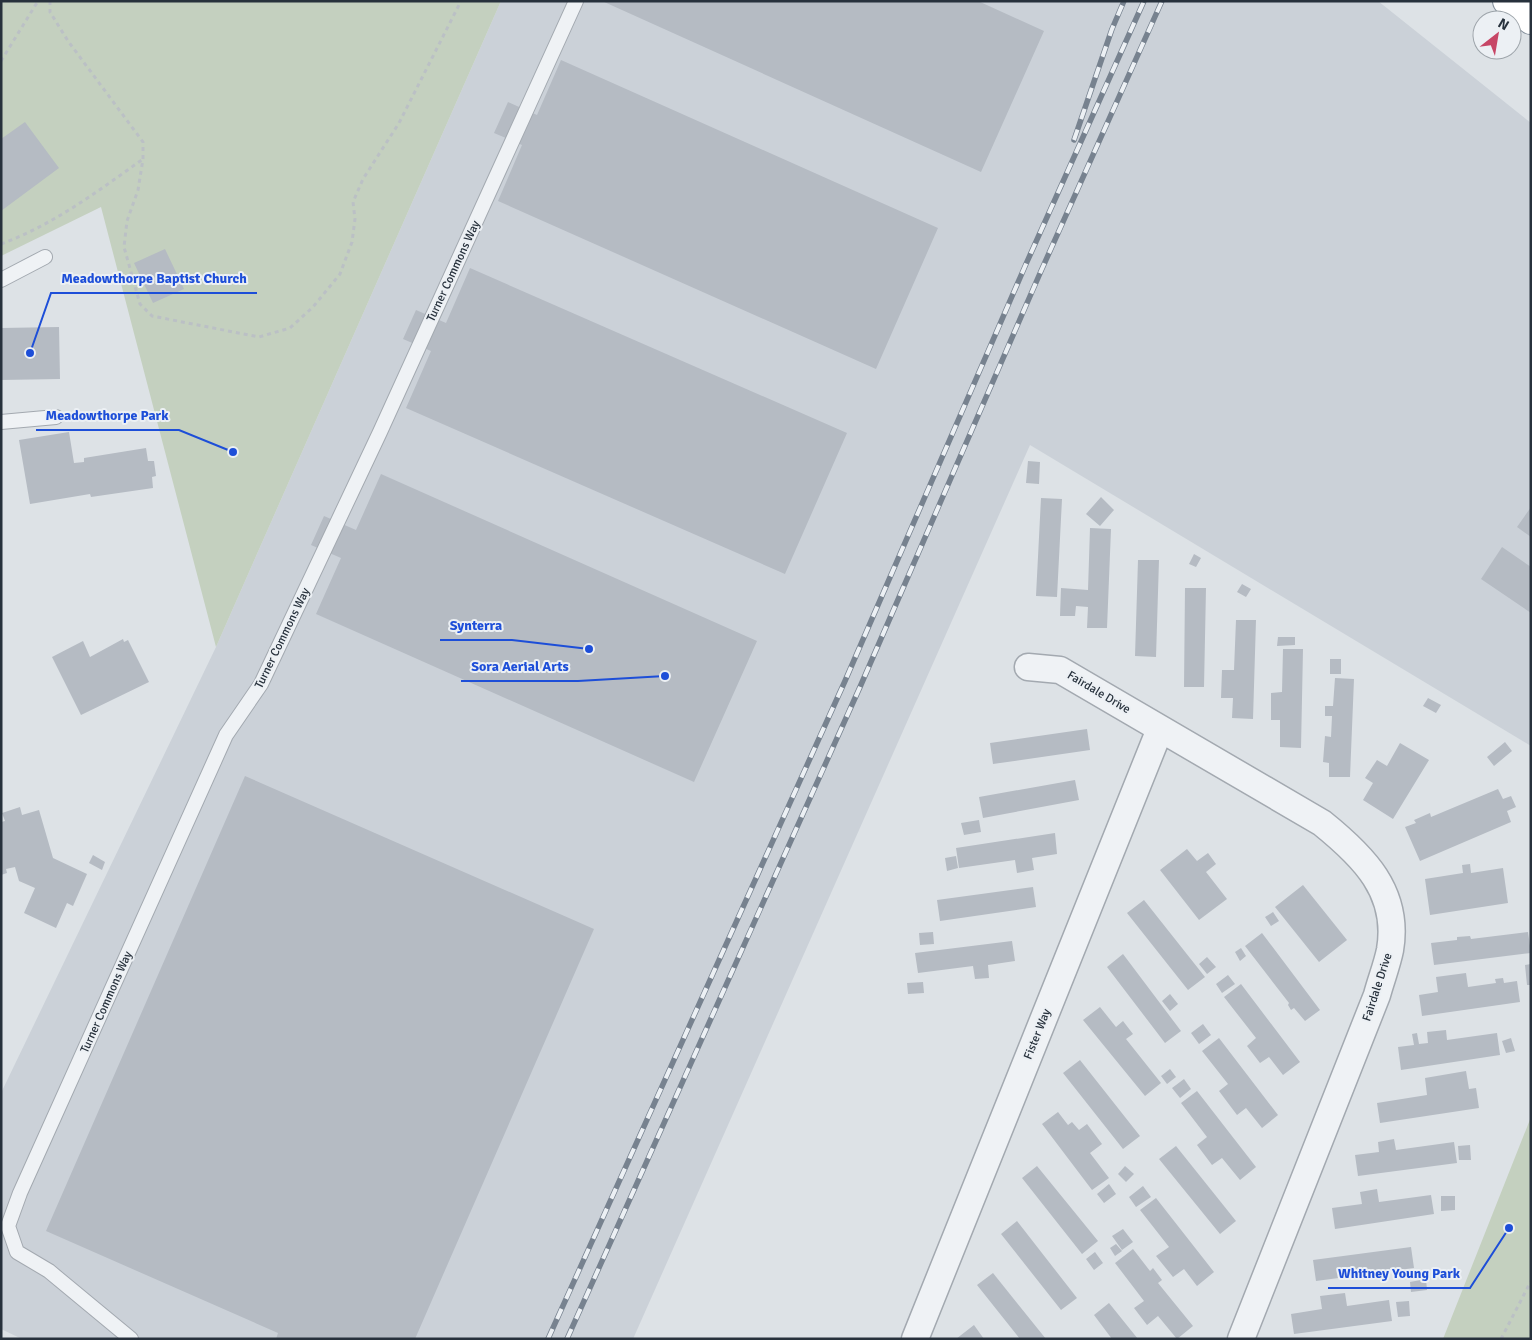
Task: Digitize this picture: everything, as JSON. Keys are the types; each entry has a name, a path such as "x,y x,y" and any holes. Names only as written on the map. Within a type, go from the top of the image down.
{"highway":[{"path":"1506,1 1531,20"}],"street":[{"name":"Fairdale Drive","path":"1028,667 1060,670 1322,823 1352,847 1374,872 1386,898 1391,925 1390,949 1377,994 1241,1339"},
{"name":"Fister Way","path":"915,1339 1160,729"}],"lane":[{"name":"Turner Commons Way","path":"130,1339 49,1270 17,1252 8,1226 20,1193 222,744 265,675 380,432 576,1"},
{"path":"1,280 45,257"},
{"path":"1,422 56,417"}],"path":[{"path":"1,62 38,1"},
{"path":"50,1 50,12 68,41 143,142 143,159 138,190 128,222 124,247 140,304 152,316 259,336 290,328 313,307 340,274 352,242 355,219 353,202 363,179 399,123 461,1"},
{"path":"1,244 32,233 143,159"},
{"path":"1502,1339 1531,1281"}],"shaded area":[{"path":"501,1 1378,1 1531,123 1531,746 1030,445 633,1339 22,1339 1,1329 1,1093 216,647"}],"green space":[{"path":"1,1 501,1 216,647 101,207 1,256"},
{"path":"1531,1117 1531,1339 1443,1339"}],"building":[{"path":"602,1 978,1 1044,31 981,172"},
{"path":"561,60 938,228 876,369 498,201 522,145 494,133 508,102 537,115"},
{"path":"25,122 59,168 1,211 1,139"},
{"path":"165,249 184,289 153,303 134,263"},
{"path":"470,268 847,433 785,574 406,408 431,351 403,339 416,310 446,323"},
{"path":"59,327 60,379 1,380 1,328"},
{"path":"69,432 74,463 84,462 84,458 146,448 148,461 154,461 156,476 152,477 153,488 91,497 90,494 30,504 19,440"},
{"path":"1028,461 1040,462 1039,484 1026,483"},
{"path":"381,474 757,641 694,782 316,614 341,558 311,545 324,516 356,530"},
{"path":"1101,497 1114,510 1100,526 1086,514"},
{"path":"1041,498 1062,499 1057,597 1036,596"},
{"path":"1531,507 1531,537 1517,527"},
{"path":"1090,528 1111,529 1107,628 1087,628 1088,607 1076,606 1075,616 1060,616 1061,588 1088,590"},
{"path":"1502,547 1531,567 1531,613 1481,579"},
{"path":"1194,554 1201,558 1196,567 1189,564"},
{"path":"1138,560 1159,560 1156,657 1135,656"},
{"path":"1242,584 1251,589 1246,597 1237,592"},
{"path":"1185,588 1206,588 1204,687 1184,687"},
{"path":"1236,620 1256,620 1253,719 1232,718 1233,698 1221,698 1222,670 1234,670"},
{"path":"1278,637 1295,637 1295,645 1277,646"},
{"path":"123,639 124,642 128,640 149,682 81,715 52,657 83,641 90,657"},
{"path":"1283,649 1303,649 1301,748 1280,747 1280,720 1271,720 1271,693 1282,692"},
{"path":"1330,659 1341,659 1341,674 1330,674"},
{"path":"1335,678 1354,679 1350,777 1329,777 1329,763 1323,762 1325,736 1331,737 1332,716 1325,716 1325,706 1333,706"},
{"path":"1428,698 1441,705 1436,713 1423,706"},
{"path":"1087,729 1090,750 993,764 990,743"},
{"path":"1505,742 1512,751 1494,766 1487,757"},
{"path":"1400,743 1429,760 1393,819 1363,800 1373,783 1365,778 1377,760 1387,766"},
{"path":"245,776 594,929 415,1339 276,1339 278,1333 46,1231"},
{"path":"1075,780 1079,800 983,818 979,797"},
{"path":"1498,789 1503,799 1511,796 1516,807 1507,811 1511,822 1420,861 1405,827 1416,823 1414,820 1430,813 1431,817"},
{"path":"20,807 22,815 39,810 53,858 87,874 73,906 67,903 56,928 24,913 35,888 19,881 15,867 6,869 7,873 1,875 1,822 5,821 2,813"},
{"path":"979,820 981,832 964,835 961,823"},
{"path":"1055,833 1057,854 1032,858 1034,870 1017,873 1015,860 959,868 956,848"},
{"path":"1187,849 1197,861 1208,853 1216,864 1206,872 1227,899 1199,920 1160,870"},
{"path":"93,855 105,862 102,870 89,863"},
{"path":"956,856 958,868 947,871 945,858"},
{"path":"1470,864 1471,873 1503,868 1508,903 1430,915 1425,879 1463,873 1462,865"},
{"path":"1303,885 1347,940 1319,962 1275,907"},
{"path":"1033,887 1036,907 940,921 937,900"},
{"path":"1144,900 1205,977 1188,990 1127,913"},
{"path":"1273,912 1279,921 1271,926 1265,917"},
{"path":"933,932 934,944 920,945 919,933"},
{"path":"1528,932 1531,953 1434,965 1431,943 1457,940 1457,937 1470,936 1471,939"},
{"path":"1262,933 1320,1010 1305,1021 1294,1008 1291,1010 1288,1005 1289,1003 1245,946"},
{"path":"1012,941 1015,961 988,965 989,978 975,979 973,966 918,973 915,953"},
{"path":"1241,948 1246,956 1240,961 1235,952"},
{"path":"1123,954 1181,1031 1165,1043 1107,967"},
{"path":"1207,957 1216,967 1207,974 1199,964"},
{"path":"1531,964 1531,985 1527,985 1525,965"},
{"path":"1466,973 1468,987 1496,983 1495,979 1503,978 1504,983 1517,981 1520,1002 1422,1016 1419,995 1438,992 1436,977"},
{"path":"1228,975 1235,984 1222,993 1216,984"},
{"path":"923,982 924,993 908,994 907,983"},
{"path":"1241,984 1300,1062 1283,1075 1269,1057 1260,1063 1247,1046 1256,1038 1224,997"},
{"path":"1170,994 1178,1004 1170,1011 1162,1001"},
{"path":"1100,1007 1116,1027 1123,1021 1133,1034 1126,1039 1161,1083 1145,1096 1083,1020"},
{"path":"1203,1024 1211,1035 1199,1044 1191,1033"},
{"path":"1446,1030 1447,1040 1497,1033 1500,1055 1401,1070 1398,1047 1414,1045 1412,1034 1417,1033 1419,1044 1428,1043 1427,1032"},
{"path":"1219,1038 1278,1115 1262,1128 1246,1108 1237,1115 1219,1091 1228,1084 1202,1051"},
{"path":"1511,1038 1515,1051 1506,1053 1502,1041"},
{"path":"1080,1060 1140,1136 1123,1149 1063,1073"},
{"path":"1170,1069 1176,1077 1167,1084 1161,1076"},
{"path":"1466,1071 1469,1089 1476,1088 1479,1108 1380,1123 1377,1103 1427,1095 1425,1078"},
{"path":"1184,1079 1191,1089 1180,1098 1172,1088"},
{"path":"1197,1091 1256,1167 1240,1180 1222,1158 1212,1165 1197,1145 1207,1137 1181,1103"},
{"path":"1058,1112 1068,1125 1072,1122 1079,1130 1087,1124 1102,1144 1090,1153 1109,1178 1092,1190 1042,1124"},
{"path":"1394,1139 1396,1150 1454,1142 1457,1163 1358,1176 1355,1155 1379,1152 1378,1142"},
{"path":"1470,1145 1471,1160 1459,1160 1458,1146"},
{"path":"1176,1146 1236,1221 1220,1234 1159,1159"},
{"path":"1037,1166 1098,1241 1082,1254 1022,1178"},
{"path":"1125,1166 1134,1174 1126,1182 1118,1174"},
{"path":"1109,1184 1116,1194 1104,1203 1097,1194"},
{"path":"1143,1186 1151,1197 1136,1207 1129,1197"},
{"path":"1377,1189 1379,1202 1431,1195 1434,1214 1335,1229 1332,1208 1362,1204 1360,1192"},
{"path":"1441,1196 1455,1196 1455,1210 1441,1211"},
{"path":"1156,1198 1214,1272 1197,1286 1184,1269 1173,1277 1156,1256 1169,1247 1140,1210"},
{"path":"1017,1221 1077,1298 1061,1310 1001,1234"},
{"path":"1123,1229 1133,1242 1122,1250 1112,1236"},
{"path":"1116,1244 1122,1251 1115,1256 1110,1248"},
{"path":"1411,1247 1414,1268 1316,1281 1313,1260"},
{"path":"1133,1249 1150,1271 1153,1268 1162,1280 1158,1283 1193,1326 1177,1339 1158,1316 1147,1325 1134,1308 1144,1301 1115,1263"},
{"path":"1095,1252 1103,1263 1094,1270 1086,1259"},
{"path":"993,1273 1046,1339 1020,1339 977,1285"},
{"path":"1426,1279 1427,1290 1411,1292 1410,1282"},
{"path":"1345,1293 1347,1306 1389,1300 1392,1321 1294,1334 1291,1314 1322,1309 1320,1296"},
{"path":"1409,1301 1410,1316 1398,1317 1396,1302"},
{"path":"1109,1303 1138,1339 1112,1339 1094,1315"},
{"path":"974,1325 984,1339 956,1339"}],"railway":[{"path":"1074,140 1112,29 1124,1"},
{"path":"548,1339 845,681 1026,264 1144,1"},
{"path":"567,1339 860,687 1041,271 1162,1"}],"place":[{"name":"Meadowthorpe Baptist Church","path":"30,353"},
{"name":"Meadowthorpe Park","path":"233,452"},
{"name":"Synterra","path":"589,649"},
{"name":"Sora Aerial Arts","path":"665,676"},
{"name":"Whitney Young Park","path":"1509,1228"}]}
